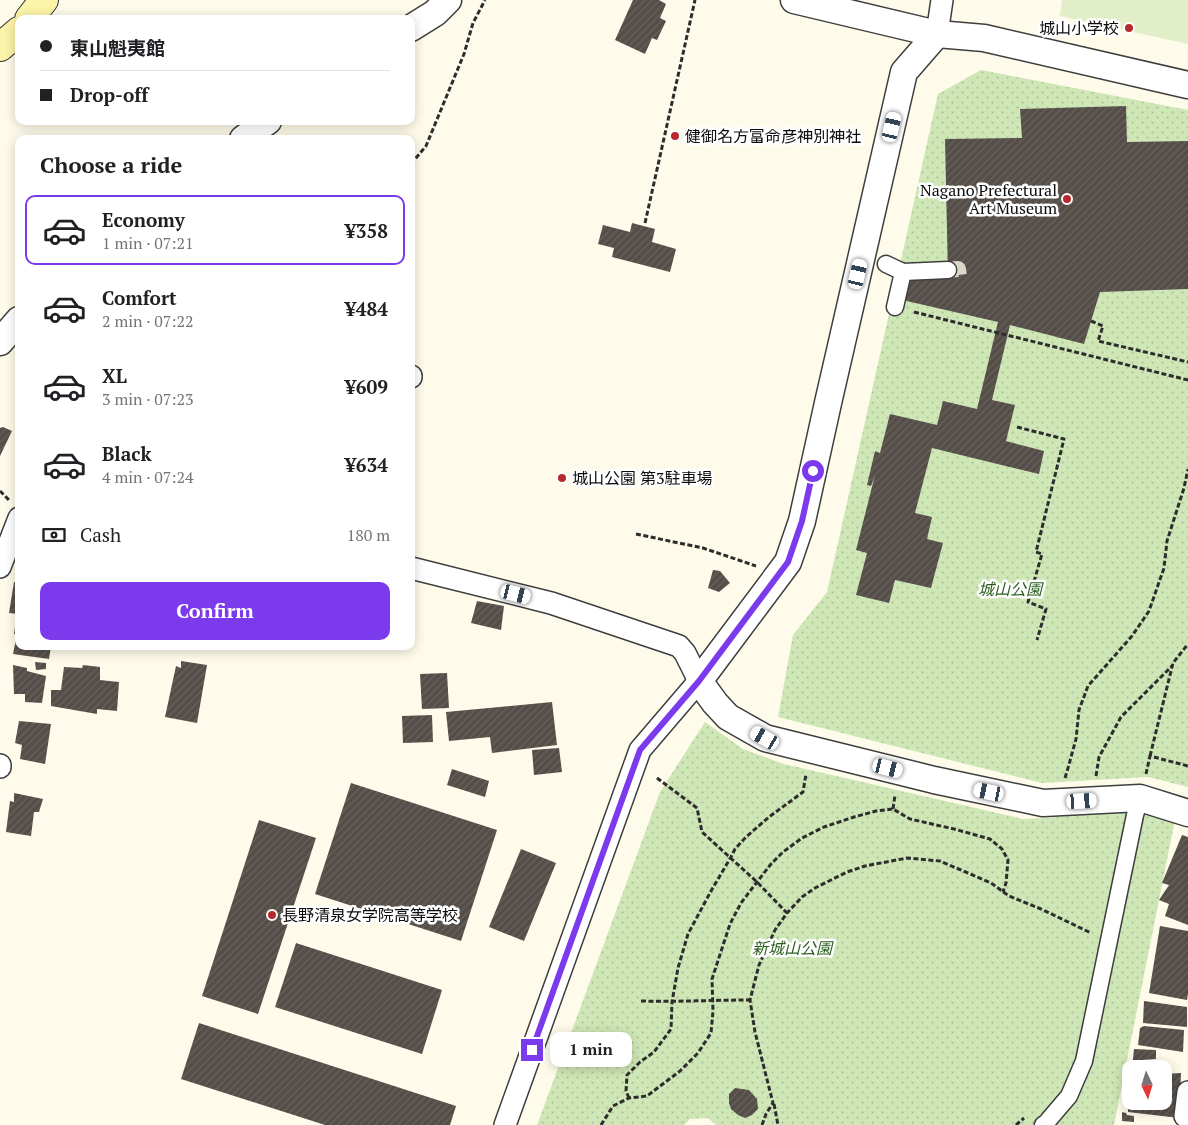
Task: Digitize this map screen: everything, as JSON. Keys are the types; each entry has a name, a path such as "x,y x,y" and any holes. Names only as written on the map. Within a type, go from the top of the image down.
{"main road":[{"path":"32,15 44,0"},
{"path":"0,47 15,34"}],"street":[{"path":"415,26 435,14 448,0"},
{"path":"794,0 937,34 984,38 1188,86"},
{"path":"505,1125 640,750 699,681 788,562 802,521 904,72 937,34 942,0"},
{"path":"249,135 262,125"},
{"path":"886,264 903,272 948,270"},
{"path":"895,307 903,272"},
{"path":"0,342 15,325"},
{"path":"0,567 15,528"},
{"path":"415,569 551,603 679,646 685,653 699,681 728,717 765,738 934,780 1043,803 1142,789 1188,813"},
{"path":"1043,1125 1069,1096 1084,1061 1134,815 1142,789"},
{"path":"1188,1092 1185,1116 1188,1116"}],"path":[{"path":"415,159 426,146 464,54 473,23 485,0"},
{"path":"645,223 695,0"},
{"path":"895,307 1188,380"},
{"path":"1091,322 1103,326 1098,341 1188,362"},
{"path":"1017,427 1064,439 1036,552 1042,554 1028,602 1046,609 1037,640"},
{"path":"1061,786 1076,739 1079,710 1088,686 1132,636 1149,611 1164,568 1167,541 1188,469"},
{"path":"636,534 704,548 756,566"},
{"path":"1142,789 1173,662 1188,644"},
{"path":"1095,784 1099,757 1121,717 1172,666"},
{"path":"1150,756 1188,766"},
{"path":"630,1098 626,1091 627,1075 654,1052 671,1029 672,1002 678,968 688,934 710,891 735,849 746,837 769,816 803,792 808,766"},
{"path":"657,778 696,808 702,832 731,857 787,913"},
{"path":"601,1125 613,1106 630,1098 647,1096 680,1071 698,1053 711,1033 712,979 730,924 741,903 757,882 783,852 802,838 824,827 854,816 893,809 910,819 990,839 1002,850 1008,860 1006,883 1003,892"},
{"path":"778,1125 755,1032 750,1000 759,965 775,930 802,897 815,888 847,872 865,866 907,858 940,861 991,883 1009,896 1042,909 1094,934"},
{"path":"641,1001 750,1000"},
{"path":"762,1125 773,1103"},
{"path":"1016,1125 1030,1114"}],"green space":[{"path":"1062,0 1188,0 1188,44 1060,16"},
{"name":"城山公園","path":"981,70 1188,110 1188,787 1148,777 1042,783 778,717 793,635 827,592 938,94"},
{"name":"新城山公園","path":"705,722 743,749 784,764 1023,819 1119,810 1176,815 1127,1060 1122,1060 1122,1085 1114,1125 716,1125 708,1118 690,1119 684,1125 537,1125 660,792"}],"building":[{"path":"633,0 659,0 666,4 660,18 666,21 657,40 652,38 645,54 615,40"},
{"name":"Nagano Prefectural Art Museum","path":"1126,106 1127,142 1188,141 1188,289 1100,292 1084,344 1010,325 992,400 1015,405 1006,441 1044,451 1039,474 932,448 915,513 932,517 927,539 943,543 931,588 895,580 889,603 856,595 867,553 856,550 875,475 871,486 867,485 875,451 880,453 890,414 937,425 943,401 977,409 998,322 898,299 903,279 948,276 945,139 1022,138 1020,109"},
{"path":"632,223 655,229 652,242 676,249 670,272 612,257 614,248 598,244 603,225 630,232"},
{"path":"3,427 12,431 0,456 0,428"},
{"path":"713,570 720,571 730,583 719,592 708,588"},
{"path":"14,582 15,614 9,613"},
{"path":"477,601 504,606 501,630 471,623"},
{"path":"15,644 15,650 50,650 49,659 13,654"},
{"path":"181,661 207,665 197,723 165,717 176,666 181,668"},
{"path":"35,662 46,663 46,669 36,670"},
{"path":"13,665 27,668 27,671 46,676 42,703 25,702 25,694 14,694"},
{"path":"83,665 100,667 100,680 119,682 117,711 97,709 97,714 51,706 51,690 61,690 64,667 82,668"},
{"path":"447,673 449,708 422,709 420,674"},
{"path":"552,702 557,745 492,753 490,737 449,741 446,712"},
{"path":"432,715 433,742 403,743 402,716"},
{"path":"19,721 51,724 45,764 20,759 22,745 15,743"},
{"path":"559,748 562,772 534,775 532,750"},
{"path":"452,769 489,781 485,797 447,785"},
{"path":"351,783 497,830 461,941 315,894"},
{"path":"14,793 43,799 39,812 34,812 31,836 6,832 10,801 14,802"},
{"path":"259,820 316,838 258,1014 202,996"},
{"path":"1182,835 1188,837 1188,925 1165,916 1169,904 1159,900 1169,885 1162,883"},
{"path":"521,849 556,863 524,941 489,927"},
{"path":"1160,926 1188,931 1187,1000 1149,993"},
{"path":"296,943 442,990 422,1054 275,1007"},
{"path":"1144,1001 1187,1007 1187,1027 1143,1023"},
{"path":"199,1023 456,1106 450,1125 325,1125 181,1079"},
{"path":"1144,1026 1184,1030 1183,1052 1138,1045 1140,1028"},
{"path":"1134,1049 1156,1050 1156,1059 1133,1060"},
{"path":"1181,1073 1179,1118 1128,1112 1128,1110 1172,1110 1172,1074"},
{"path":"735,1088 749,1090 757,1099 758,1109 752,1115 745,1118 731,1109 729,1094"},
{"path":"1122,1112 1134,1116 1134,1122 1122,1121"}],"tunnel":[{"path":"948,270 958,269 959,277"}],"place":[{"name":"城山小学校","path":"1129,28"},
{"name":"健御名方富命彦神別神社","path":"675,136"},
{"name":"Nagano Prefectural Art Museum","path":"1067,199"},
{"name":"城山公園 第3駐車場","path":"562,478"},
{"name":"長野清泉女学院高等学校","path":"272,915"}],"route":[{"path":"532,1050 640,750 699,681 788,562 802,521 813,471"}]}
